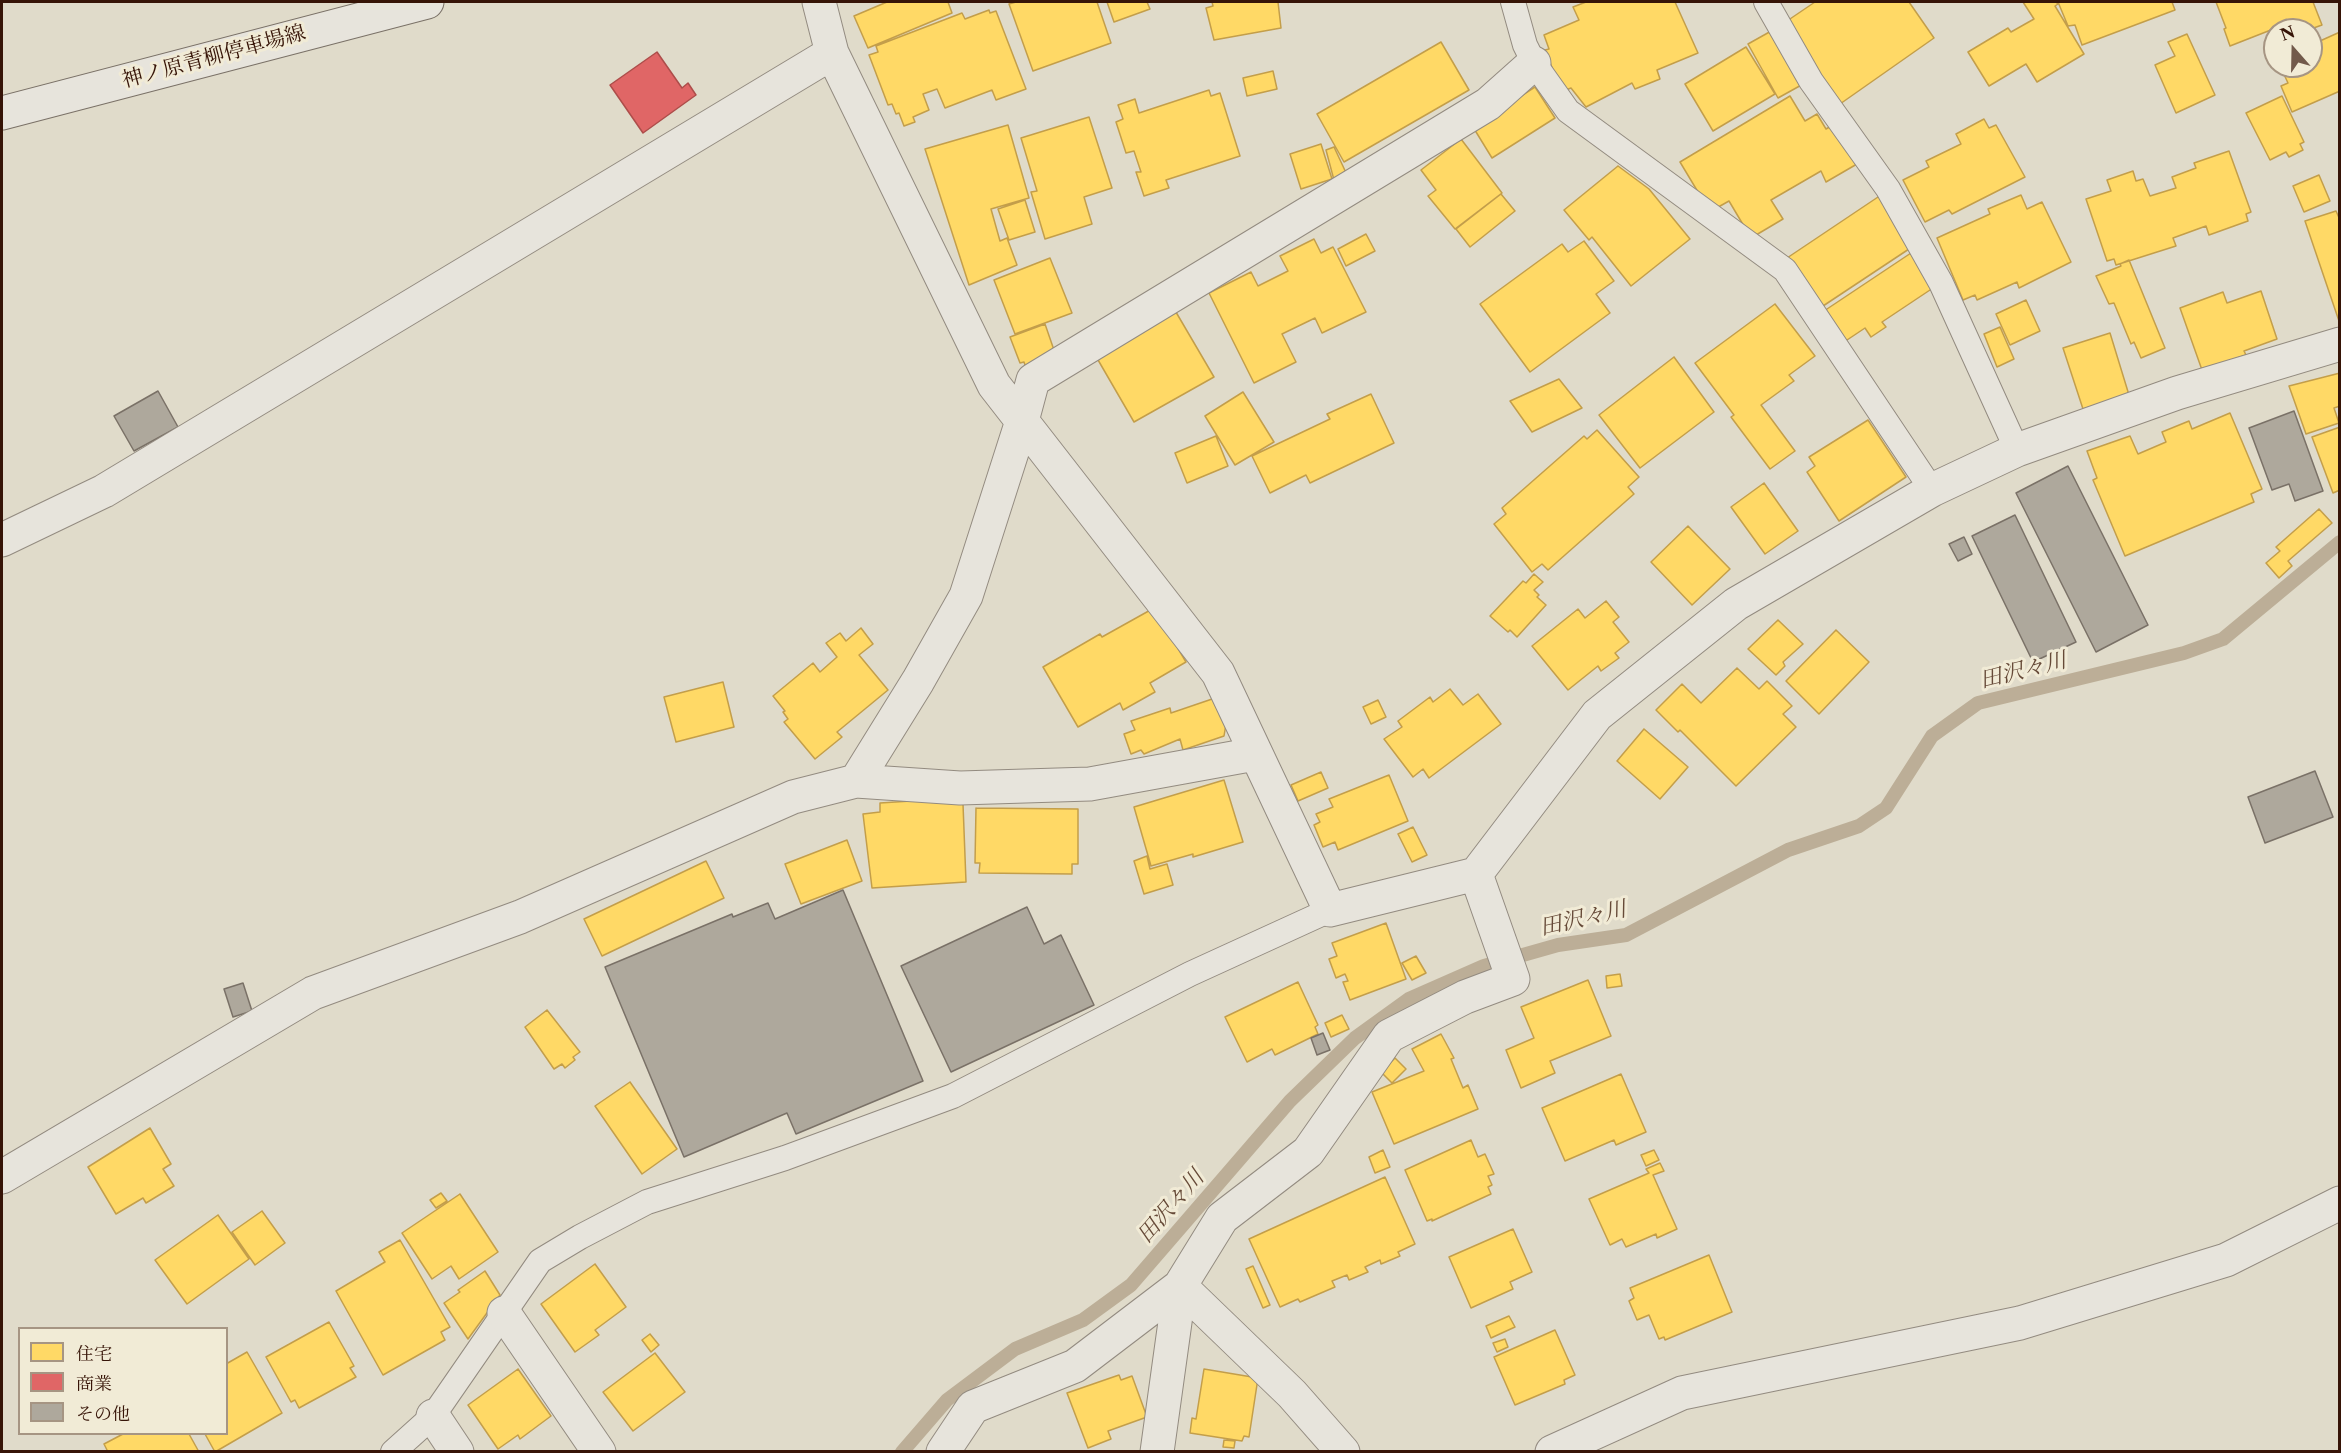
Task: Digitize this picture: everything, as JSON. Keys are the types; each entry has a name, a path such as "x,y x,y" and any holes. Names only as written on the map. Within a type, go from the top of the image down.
{"street":[{"name":"神ノ原青柳停車場線","path":"2,113 427,2"},
{"path":"819,2 832,53 994,385 1218,673 1330,910 1476,874 1597,716 1736,604 1932,490 2017,450 2177,393 2340,344"},
{"path":"2,540 104,491 832,53"},
{"path":"856,781 918,681 966,596 1033,380 1488,104 1534,63"},
{"path":"2,1177 314,993 520,918 793,797 856,781 960,788 1090,784 1256,754"},
{"path":"943,1452 973,1407 1075,1366 1180,1286 1222,1218 1308,1152 1389,1036 1465,998 1513,979 1476,874"},
{"path":"1552,1452 1682,1393 2020,1323 2226,1260 2340,1203"},
{"path":"1157,1452 1180,1286"},
{"path":"1180,1286 1293,1394 1343,1452"},
{"path":"504,1313 599,1452"},
{"path":"433,1416 457,1452"}],"lane":[{"path":"1513,2 1525,45 1534,63 1568,111 1785,270 1932,490"},
{"path":"1766,2 1811,81 1888,189 1912,231 1941,283 2017,450"},
{"path":"393,1452 433,1416 540,1261 580,1237 647,1202 784,1158 953,1096 1190,975 1330,910"}],"building: 住宅":[{"path":"887,2 948,2 952,13 868,48 854,16"},
{"path":"1016,2 1097,2 1111,43 1033,71 1009,4"},
{"path":"1107,2 1147,2 1150,9 1114,22"},
{"path":"1212,2 1278,2 1281,28 1214,40 1206,8 1213,6"},
{"path":"1586,2 1675,2 1698,53 1657,70 1660,79 1635,89 1632,83 1586,107 1571,88 1566,90 1555,75 1545,50 1549,49 1544,35 1579,20 1573,7"},
{"path":"1815,2 1909,2 1934,38 1840,104 1784,23"},
{"path":"2023,2 2056,2 2058,4 2055,6 2084,54 2037,82 2026,64 1989,86 1968,52 2008,28 2011,32 2034,19"},
{"path":"2058,2 2172,2 2175,10 2082,45 2075,25 2068,26"},
{"path":"2216,2 2313,2 2319,18 2263,18 2263,33 2230,46 2224,29 2226,28"},
{"path":"989,10 990,13 996,11 1026,89 996,100 992,90 945,108 937,89 923,94 929,110 913,117 915,122 904,126 899,113 896,114 892,104 888,105 869,55 878,52 876,46 962,13 965,19"},
{"path":"1773,30 1805,83 1778,98 1748,44"},
{"path":"2340,32 2340,91 2292,112 2281,86 2288,83 2286,78 2323,78 2323,40"},
{"path":"2187,34 2215,95 2176,113 2155,65 2175,56 2168,42"},
{"path":"1441,42 1469,90 1344,162 1317,114"},
{"path":"1746,47 1775,94 1713,131 1685,84"},
{"path":"1273,71 1277,89 1247,96 1243,78"},
{"path":"1535,87 1555,118 1492,158 1473,127"},
{"path":"1209,90 1211,96 1220,93 1240,156 1166,180 1169,188 1144,196 1136,172 1141,172 1134,151 1126,153 1116,122 1123,119 1118,105 1135,99 1139,113"},
{"path":"1790,96 1805,121 1817,114 1826,129 1833,125 1857,164 1826,182 1821,171 1771,200 1783,219 1751,238 1729,201 1713,210 1704,202 1680,162"},
{"path":"2282,96 2304,142 2300,144 2303,150 2289,157 2286,152 2270,160 2246,113"},
{"path":"1089,117 1112,188 1084,197 1092,224 1045,239 1031,192 1037,191 1021,138"},
{"path":"1984,119 1989,128 1996,125 2025,177 1952,214 1949,210 1925,222 1903,180 1929,167 1926,161 1961,144 1956,134"},
{"path":"1008,125 1029,198 991,209 1000,241 1007,238 1017,265 969,285 925,149"},
{"path":"1461,139 1502,193 1455,229 1428,196 1436,190 1421,170"},
{"path":"1321,144 1332,179 1301,189 1290,154"},
{"path":"1334,147 1348,177 1334,180 1326,150"},
{"path":"2229,151 2251,212 2246,214 2248,221 2209,235 2206,226 2173,238 2176,246 2116,265 2114,259 2107,261 2086,199 2111,191 2107,180 2133,171 2136,181 2143,179 2150,196 2176,188 2172,177 2196,168 2194,163"},
{"path":"1618,166 1649,189 1690,239 1631,286 1592,237 1589,240 1564,210"},
{"path":"2319,175 2330,201 2304,212 2293,186"},
{"path":"1501,194 1515,211 1470,247 1456,229"},
{"path":"1881,195 1912,247 1820,308 1787,258"},
{"path":"2021,195 2027,209 2042,202 2071,262 2019,288 2017,282 1977,300 1975,295 1963,300 1937,238 1990,214 1988,209"},
{"path":"1025,200 1035,232 1009,240 998,209"},
{"path":"2336,211 2340,220 2340,324 2305,221"},
{"path":"1366,234 1375,251 1346,266 1338,249"},
{"path":"1314,239 1321,253 1333,247 1366,312 1322,333 1315,318 1282,334 1296,362 1254,383 1209,293 1251,272 1258,286 1288,271 1280,256"},
{"path":"1584,241 1614,281 1596,294 1610,313 1530,372 1480,304 1562,244 1568,252"},
{"path":"1914,251 1933,288 1882,322 1886,327 1871,337 1865,328 1844,342 1824,311"},
{"path":"1050,258 1072,313 1015,334 994,280"},
{"path":"2129,260 2165,348 2141,358 2134,342 2131,344 2114,303 2109,304 2096,276 2121,266 2120,264"},
{"path":"2261,291 2277,339 2244,351 2246,355 2202,370 2180,308 2223,292 2227,303"},
{"path":"2026,300 2040,331 2010,345 1996,314"},
{"path":"1775,304 1815,356 1789,375 1794,381 1761,405 1795,451 1770,469 1731,417 1734,415 1695,363"},
{"path":"1173,307 1214,377 1134,422 1094,353"},
{"path":"1045,324 1055,353 1026,368 1024,362 1020,363 1010,337"},
{"path":"2000,327 2014,359 1997,367 1984,334"},
{"path":"2110,333 2129,395 2083,409 2063,348"},
{"path":"1674,357 1714,412 1640,468 1599,415"},
{"path":"2340,373 2340,406 2334,408 2339,423 2306,434 2289,386"},
{"path":"1559,379 1582,408 1532,432 1510,401"},
{"path":"1243,392 1274,442 1235,465 1205,416"},
{"path":"1371,394 1394,443 1310,483 1306,475 1270,493 1252,456 1330,419 1327,414"},
{"path":"2230,413 2262,489 2251,494 2254,502 2125,556 2093,480 2097,478 2087,451 2130,436 2138,454 2166,442 2162,432 2189,421 2192,429"},
{"path":"1868,420 1906,477 1839,521 1807,472 1815,466 1809,457"},
{"path":"2340,427 2340,490 2333,493 2312,437"},
{"path":"1597,430 1639,477 1628,487 1634,494 1548,570 1542,564 1532,572 1494,524 1506,514 1502,508 1584,436 1587,439"},
{"path":"1216,436 1228,466 1187,483 1175,453"},
{"path":"1764,483 1798,531 1765,554 1731,507"},
{"path":"2319,509 2332,523 2288,561 2292,566 2279,578 2266,563 2280,551 2276,547"},
{"path":"1688,526 1730,569 1692,605 1651,562"},
{"path":"1534,574 1543,582 1534,590 1539,595 1537,597 1546,605 1517,637 1490,616 1523,581 1526,583"},
{"path":"1606,601 1619,617 1613,622 1629,642 1615,653 1619,658 1601,671 1598,666 1568,690 1532,646 1578,609 1585,618"},
{"path":"1154,608 1186,662 1150,683 1155,692 1123,710 1120,703 1078,727 1043,667 1100,634 1102,637"},
{"path":"1778,620 1803,644 1783,662 1785,666 1776,675 1748,649"},
{"path":"861,628 873,644 859,655 888,690 837,732 842,737 815,759 784,722 788,719 783,712 785,711 773,696 813,663 820,672 837,657 826,643 840,633 846,641"},
{"path":"1836,630 1869,662 1819,714 1786,681"},
{"path":"1737,668 1759,689 1767,681 1792,706 1783,714 1796,727 1736,786 1680,730 1678,732 1656,710 1682,684 1701,703"},
{"path":"723,682 734,727 676,742 664,697"},
{"path":"1450,689 1463,705 1478,694 1501,724 1429,778 1423,769 1413,777 1384,739 1402,727 1398,721 1430,697 1433,702"},
{"path":"1218,697 1227,718 1224,736 1183,750 1180,739 1144,754 1141,750 1131,754 1124,734 1135,730 1131,721 1170,708 1171,713"},
{"path":"1378,700 1386,717 1371,724 1363,707"},
{"path":"1644,729 1688,767 1660,799 1617,761"},
{"path":"1321,772 1328,788 1298,801 1291,785"},
{"path":"1389,775 1408,821 1338,850 1335,842 1323,847 1314,825 1320,822 1316,814 1333,807 1329,799"},
{"path":"1224,780 1243,842 1193,857 1193,854 1151,866 1134,807"},
{"path":"942,799 963,804 966,882 872,888 863,814 880,812 880,803"},
{"path":"976,808 1078,809 1078,864 1072,864 1072,874 979,873 980,863 975,863"},
{"path":"1413,827 1427,855 1412,862 1398,834"},
{"path":"847,840 862,881 801,904 785,864"},
{"path":"1147,856 1150,869 1167,864 1173,885 1144,894 1134,861"},
{"path":"706,861 724,898 602,956 584,919"},
{"path":"1386,923 1406,979 1350,1000 1343,982 1348,981 1345,974 1336,978 1329,959 1337,956 1332,943"},
{"path":"1416,956 1426,973 1412,980 1402,963"},
{"path":"1620,974 1622,986 1607,988 1606,976"},
{"path":"1588,980 1611,1036 1550,1061 1555,1073 1521,1088 1506,1050 1534,1038 1521,1007"},
{"path":"1298,982 1318,1025 1315,1027 1318,1034 1275,1055 1272,1049 1247,1062 1225,1017"},
{"path":"547,1010 580,1052 573,1057 575,1060 565,1068 562,1064 554,1069 525,1027"},
{"path":"1342,1015 1349,1029 1331,1037 1325,1023"},
{"path":"1441,1034 1454,1058 1451,1059 1463,1088 1468,1085 1478,1109 1394,1144 1372,1092 1424,1071 1412,1049"},
{"path":"1395,1058 1406,1069 1392,1083 1381,1072"},
{"path":"1621,1074 1646,1132 1616,1145 1614,1140 1565,1161 1542,1108"},
{"path":"630,1082 677,1149 642,1174 595,1106"},
{"path":"150,1128 171,1164 163,1169 174,1186 146,1203 143,1198 116,1214 88,1167"},
{"path":"1471,1140 1478,1157 1485,1154 1494,1174 1488,1176 1492,1185 1488,1187 1491,1194 1432,1221 1432,1219 1427,1221 1405,1170"},
{"path":"1383,1150 1390,1167 1375,1173 1369,1157"},
{"path":"1654,1150 1659,1160 1646,1166 1641,1155"},
{"path":"1660,1163 1664,1171 1653,1175 1677,1229 1657,1238 1656,1234 1626,1247 1622,1239 1610,1245 1589,1199 1649,1173 1646,1169"},
{"path":"1385,1177 1415,1244 1398,1252 1400,1256 1381,1264 1380,1260 1365,1267 1368,1272 1349,1280 1347,1275 1332,1281 1335,1287 1300,1302 1298,1299 1280,1307 1249,1239"},
{"path":"441,1193 447,1201 436,1208 430,1200"},
{"path":"460,1194 498,1252 459,1279 451,1266 432,1279 402,1233"},
{"path":"262,1211 285,1243 255,1265 232,1232"},
{"path":"218,1215 249,1259 187,1304 155,1260"},
{"path":"1513,1229 1532,1272 1510,1282 1513,1289 1471,1308 1449,1257"},
{"path":"400,1240 450,1327 441,1332 445,1340 383,1375 336,1291 385,1262 379,1252"},
{"path":"1709,1255 1732,1312 1665,1340 1664,1337 1659,1339 1649,1315 1637,1320 1629,1301 1634,1298 1630,1288"},
{"path":"595,1264 626,1307 595,1330 599,1335 575,1352 541,1304"},
{"path":"1253,1266 1270,1305 1263,1308 1246,1269"},
{"path":"485,1271 500,1295 468,1339 444,1303"},
{"path":"1509,1316 1515,1327 1491,1338 1486,1326"},
{"path":"329,1322 354,1366 350,1368 356,1377 299,1408 295,1400 291,1402 266,1357"},
{"path":"1555,1330 1575,1375 1564,1380 1565,1384 1515,1405 1494,1357"},
{"path":"650,1334 659,1345 651,1352 642,1340"},
{"path":"1505,1339 1508,1347 1497,1352 1493,1343"},
{"path":"247,1352 282,1413 215,1452 206,1435 228,1435 228,1363"},
{"path":"655,1353 685,1392 633,1431 603,1392"},
{"path":"518,1369 551,1416 520,1439 518,1435 498,1449 468,1405"},
{"path":"1204,1369 1258,1378 1249,1437 1244,1436 1242,1441 1190,1433 1192,1418 1196,1419"},
{"path":"1119,1375 1121,1380 1132,1376 1147,1417 1108,1431 1111,1439 1088,1448 1067,1393"},
{"path":"121,1435 190,1435 199,1452 108,1452 104,1444"},
{"path":"1224,1440 1235,1441 1234,1448 1223,1447"}],"building: 商業":[{"path":"657,52 682,88 688,83 696,95 643,133 610,85"}],"building: その他":[{"path":"158,391 178,427 134,451 114,416"},
{"path":"2294,411 2323,491 2295,501 2289,484 2272,490 2249,428"},
{"path":"2068,466 2148,625 2096,652 2016,493"},
{"path":"2015,515 2076,642 2033,662 1972,536"},
{"path":"1964,537 1972,554 1958,561 1949,544"},
{"path":"2315,771 2333,817 2265,843 2248,797"},
{"path":"843,890 923,1081 796,1134 787,1113 684,1157 605,967 732,914 733,917 768,903 775,919"},
{"path":"1027,907 1044,944 1061,935 1094,1005 951,1072 901,966"},
{"path":"243,983 252,1011 233,1017 224,989"},
{"path":"1323,1033 1330,1050 1317,1055 1311,1038"}],"waterway":[{"name":"田沢々川","path":"902,1452 947,1400 1015,1349 1083,1320 1131,1285 1290,1101 1355,1038 1409,999 1484,966 1558,945 1626,935 1788,850 1859,826 1886,808 1932,736 1978,703 2184,653 2223,639 2340,542"}]}
